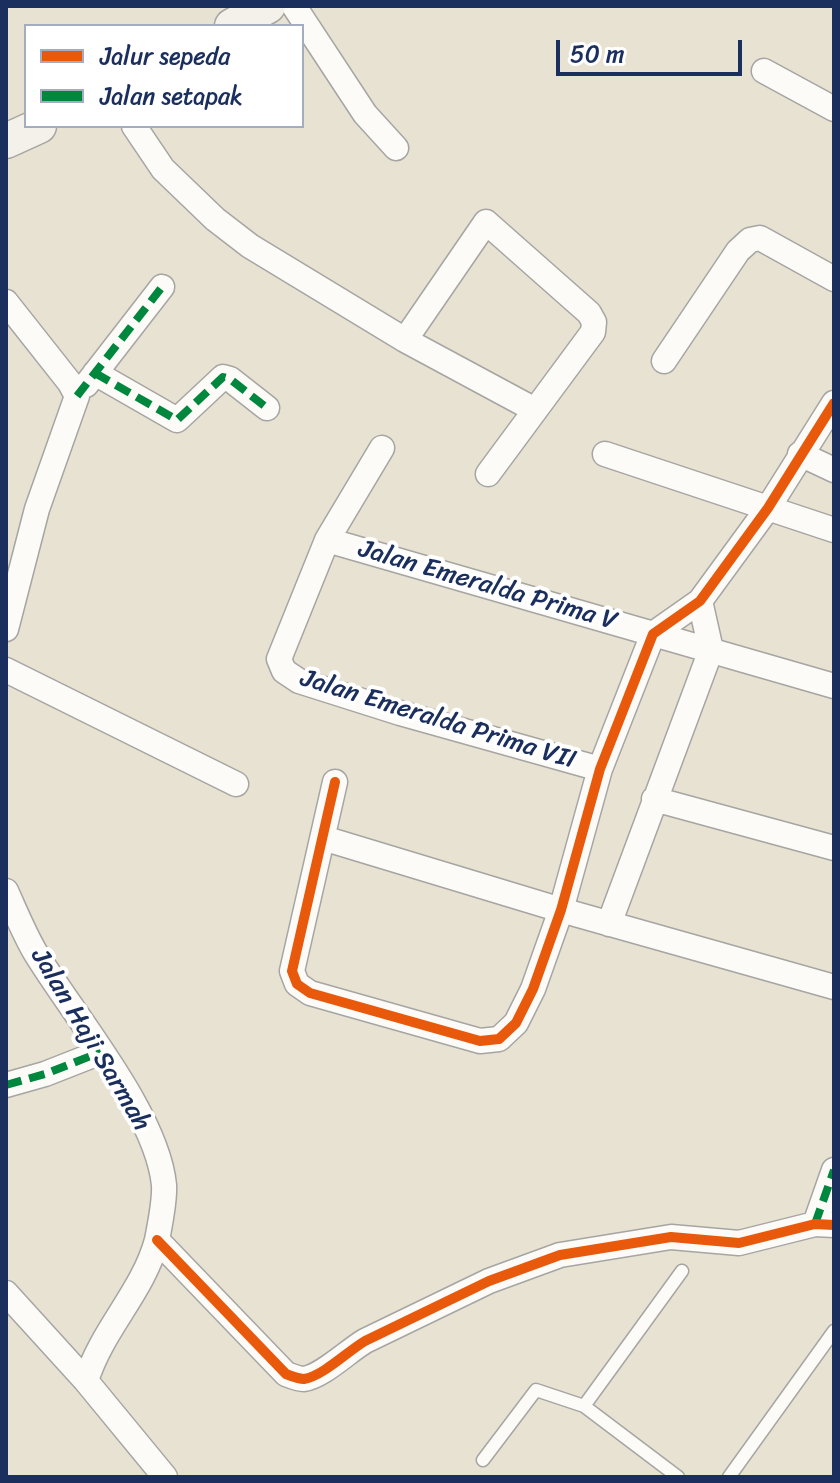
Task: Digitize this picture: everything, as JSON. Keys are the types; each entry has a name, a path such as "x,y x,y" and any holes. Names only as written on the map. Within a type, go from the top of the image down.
{"main road":[{"path":"236,24 268,6"},
{"path":"6,141 35,128"}],"street":[{"path":"294,6 365,114 396,148"},
{"path":"764,71 834,109"},
{"path":"136,128 173,159 215,219 250,246 405,340 535,410"},
{"path":"405,340 486,222 589,313 594,322 593,332 488,474"},
{"path":"664,361 738,251 750,240 760,238 834,279"},
{"path":"6,629 37,509 77,396 162,287"},
{"path":"6,302 77,396"},
{"path":"95,373 177,420 223,377 267,408"},
{"path":"335,782 292,971 297,984 310,993 480,1041 499,1039 516,1023 533,989 561,910 600,769 653,634 700,601 768,508 834,403"},
{"name":"Jalan Emeralda Prima VII","path":"382,448 327,540 279,659 284,671 299,681 400,713 600,769"},
{"path":"605,454 834,530"},
{"path":"800,454 834,470"},
{"name":"Jalan Emeralda Prima V","path":"327,540 834,686"},
{"path":"609,924 711,650 700,601"},
{"path":"6,670 236,784"},
{"path":"654,799 834,848"},
{"path":"323,838 609,924 834,987"},
{"name":"Jalan Haji Sarmah","path":"6,891 34,950 132,1100 157,1157 164,1187 157,1240 137,1289 101,1342 86,1381"},
{"path":"6,1085 45,1074 101,1052"},
{"path":"157,1240 286,1374 302,1379 320,1373 346,1351 475,1287 560,1255 671,1237 739,1243 824,1224 834,1170"},
{"path":"6,1293 86,1381 165,1477"}],"lane":[{"path":"584,1406 682,1271"},
{"path":"729,1477 834,1331"},
{"path":"483,1460 536,1390 584,1406 678,1477"}],"marked path":[{"path":"77,396 162,287"},
{"path":"95,373 177,420 223,377 267,408"},
{"path":"6,1085 45,1074 101,1052"},
{"path":"815,1224 834,1170"}],"cycle path":[{"path":"335,782 292,971 297,984 310,993 480,1041 499,1039 516,1023 533,989 561,910 600,769 653,634 700,601 768,508 834,403"},
{"path":"157,1240 286,1374 304,1379 327,1368 365,1341 489,1281 560,1255 671,1237 739,1243 815,1224 834,1225"}]}
